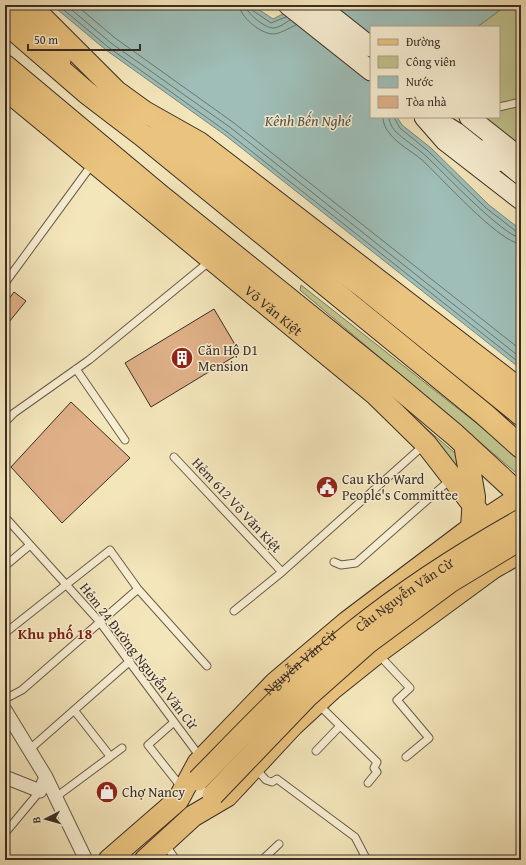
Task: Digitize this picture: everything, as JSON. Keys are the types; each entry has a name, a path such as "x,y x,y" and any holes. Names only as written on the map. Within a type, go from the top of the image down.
{"highway":[{"path":"5,22 88,94 142,136 484,414 521,447"},
{"name":"Võ Văn Kiệt","path":"5,66 158,194 393,383 518,491"},
{"path":"465,444 473,484 477,519"}],"main road":[{"path":"9,5 27,21 88,94"},
{"path":"30,5 116,91 145,112 200,143 521,390"},
{"path":"288,5 370,70"},
{"path":"318,5 370,46"},
{"name":"Võ Văn Kiệt","path":"5,89 376,395 426,444 452,478 477,519 520,549"},
{"path":"145,112 180,147 363,287 521,415"},
{"path":"425,118 445,141 521,200"},
{"path":"434,118 456,132 521,184"},
{"path":"452,118 461,128 521,175"},
{"path":"470,118 521,158"},
{"path":"142,136 180,147"},
{"name":"Nguyễn Văn Cừ","path":"109,860 190,782 275,683 347,622 436,555 477,519 518,491"},
{"name":"Cầu Nguyễn Văn Cừ","path":"190,782 271,705 354,631 446,565 521,520"},
{"path":"145,860 170,852 193,816 227,796 294,725 317,703 377,653 520,549"},
{"name":"Cầu Nguyễn Văn Cừ","path":"193,816 307,696 369,642 450,582 520,549"},
{"path":"436,555 454,566 461,581 461,591"}],"street":[{"path":"5,710 46,777 86,860"},
{"path":"5,777 40,791 46,777"}],"lane":[{"path":"500,106 521,102"},
{"path":"483,118 521,149"},
{"path":"5,283 94,162"},
{"path":"5,422 14,413 76,369 212,259"},
{"path":"76,369 125,440"},
{"name":"Hẻm 612 Võ Văn Kiệt","path":"234,611 282,572 426,444"},
{"name":"Hẻm 612 Võ Văn Kiệt","path":"174,457 282,572"},
{"path":"334,562 341,565 356,563 452,478"},
{"name":"Hẻm 24 Đường Nguyễn Văn Cừ","path":"5,517 99,621 174,722 190,782"},
{"path":"5,566 30,544"},
{"path":"5,633 66,583 110,550 138,589 207,666"},
{"path":"5,700 22,690 99,621 138,589"},
{"path":"377,653 410,688 397,700 429,738 406,757"},
{"path":"30,749 130,661"},
{"path":"317,703 376,762 374,768 377,772 368,783"},
{"path":"74,710 110,756"},
{"path":"174,722 148,745 190,782"},
{"path":"316,751 340,726"},
{"path":"56,797 122,748"},
{"path":"255,767 266,780 272,782 277,779 355,837 367,860"},
{"path":"5,833 40,791"},
{"path":"262,860 279,844"}],"green space":[{"path":"507,5 521,5 521,149 482,118 500,118 500,26 478,26"},
{"path":"301,285 513,452 521,461 521,477 300,290"},
{"path":"415,419 482,476 470,479 434,443"}],"water":[{"name":"Kênh Bến Nghé","path":"52,5 252,5 273,19 301,5 507,5 478,26 370,26 370,118 398,118 402,125 431,148 489,205 521,230 521,369 225,135 106,50"}],"building":[{"path":"14,292 26,301 5,327 5,304"},
{"name":"Căn Hộ D1 Mension","path":"214,309 240,353 151,407 125,363"},
{"path":"71,402 130,458 62,523 11,467"}],"place":[{"name":"Căn Hộ D1 Mension","path":"182,358"},
{"name":"Cau Kho Ward People's Committee","path":"327,487"},
{"name":"Chợ Nancy","path":"107,792"}],"district":[{"name":"Khu phố 18","path":"55,634"}]}
